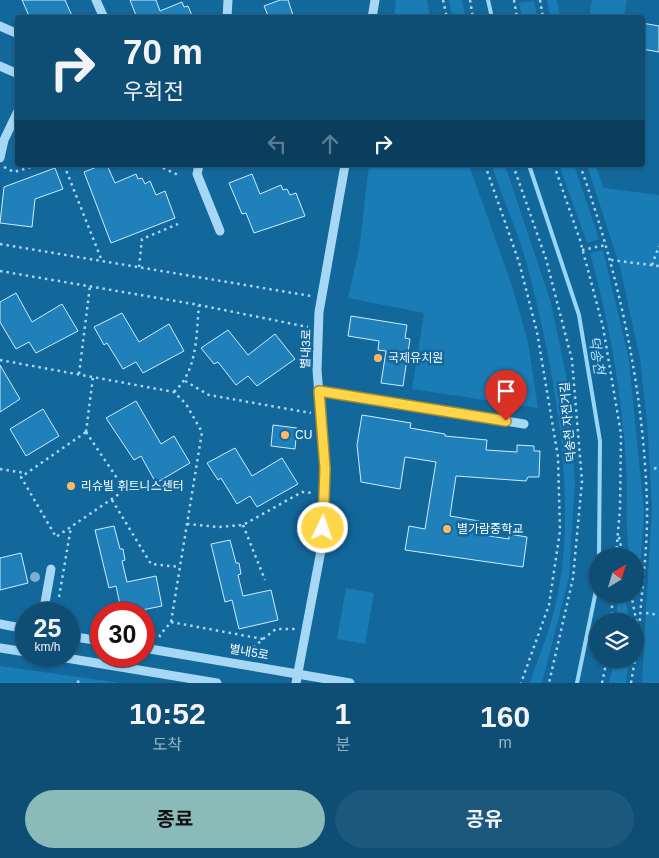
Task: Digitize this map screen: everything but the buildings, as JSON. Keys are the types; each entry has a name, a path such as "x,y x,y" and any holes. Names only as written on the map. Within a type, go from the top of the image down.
{"street":[{"path":"96,0 103,15"},
{"path":"227,15 228,0"},
{"path":"372,15 375,0"},
{"path":"0,26 15,33"},
{"path":"0,66 15,71"},
{"path":"0,158 4,140 15,117"},
{"path":"199,167 197,174 220,231"},
{"name":"별내3로","path":"297,679 322,545 325,468 319,391 319,329 322,298 346,167"},
{"path":"319,391 524,424"},
{"path":"45,602 51,568"},
{"path":"0,624 15,627"},
{"path":"0,648 15,650"},
{"name":"별내5로","path":"157,650 248,664 297,679 350,683"},
{"path":"80,660 216,683"}],"path":[{"path":"444,0 446,15"},
{"path":"470,0 472,15"},
{"path":"514,0 516,15"},
{"path":"540,0 542,15"},
{"path":"0,165 14,172 31,167"},
{"path":"65,167 102,261"},
{"path":"161,167 180,176"},
{"path":"486,167 519,262 537,332 558,457 560,531 549,605 522,683"},
{"name":"덕송천 자전거길","path":"514,167 546,259 572,360 582,481 573,578 549,683"},
{"path":"555,167 582,250 603,326 621,434 617,548"},
{"path":"581,167 611,260 633,357 641,417 647,507 639,613"},
{"path":"139,267 142,240 178,224"},
{"path":"0,244 322,298"},
{"path":"582,250 606,244"},
{"path":"652,265 659,246"},
{"path":"611,260 659,266"},
{"path":"0,271 199,305 319,329"},
{"path":"79,374 90,286"},
{"path":"174,392 185,382 192,364 199,305"},
{"path":"0,360 174,392 186,404 202,432 171,622 160,635 157,650"},
{"path":"86,432 21,477 56,537 126,490 86,432 93,377"},
{"path":"185,382 209,395 321,415"},
{"path":"654,468 659,469"},
{"path":"0,469 26,473"},
{"path":"187,524 218,527 243,526 302,492 324,493"},
{"path":"112,500 151,564 180,567"},
{"path":"243,526 265,580"},
{"path":"59,597 71,527"},
{"path":"619,533 622,548"},
{"path":"646,613 659,615"},
{"path":"171,622 263,639"},
{"path":"248,664 252,649 276,629 284,627 305,631"},
{"path":"602,683 605,668"},
{"path":"631,683 633,668"},
{"path":"78,683 79,677"}],"shaded area":[{"path":"396,0 427,0 430,15 394,15"},
{"path":"449,0 462,0 465,15 452,15"},
{"path":"547,0 557,0 560,15 550,15"},
{"path":"592,0 627,0 624,15 589,15"},
{"path":"534,1 537,15 522,15 519,3"},
{"path":"369,167 470,167 512,286 528,342 538,408 412,389 424,313 348,298 359,250"},
{"path":"493,167 506,167 551,303 566,375 575,481 569,577 542,683 530,683 553,617 562,567 565,525 564,481 554,391 537,305 519,240"},
{"path":"560,167 575,167 599,239 587,243"},
{"path":"588,167 596,167 604,188 659,195 659,683 642,683 652,506 647,422 640,359 620,267"},
{"path":"603,250 629,360 644,512 642,548 629,548 626,464 618,384 609,331 590,253"},
{"path":"346,588 374,593 365,644 337,639"},
{"path":"617,603 626,603 628,613 617,613"},
{"path":"0,666 121,683 0,683"},
{"path":"613,668 628,668 626,683 609,683"}],"waterway":[{"name":"덕송천","path":"488,0 491,15"},
{"name":"덕송천","path":"530,167 579,315 600,441 599,548"},
{"name":"덕송천","path":"577,683 593,603"}],"place":[{"name":"국제유치원","path":"378,358"},
{"name":"CU","path":"285,435"},
{"name":"리슈빌 휘트니스센터","path":"71,486"},
{"name":"별가람중학교","path":"447,529"}],"route":[{"path":"323,528 325,468 319,391 506,421"}]}
